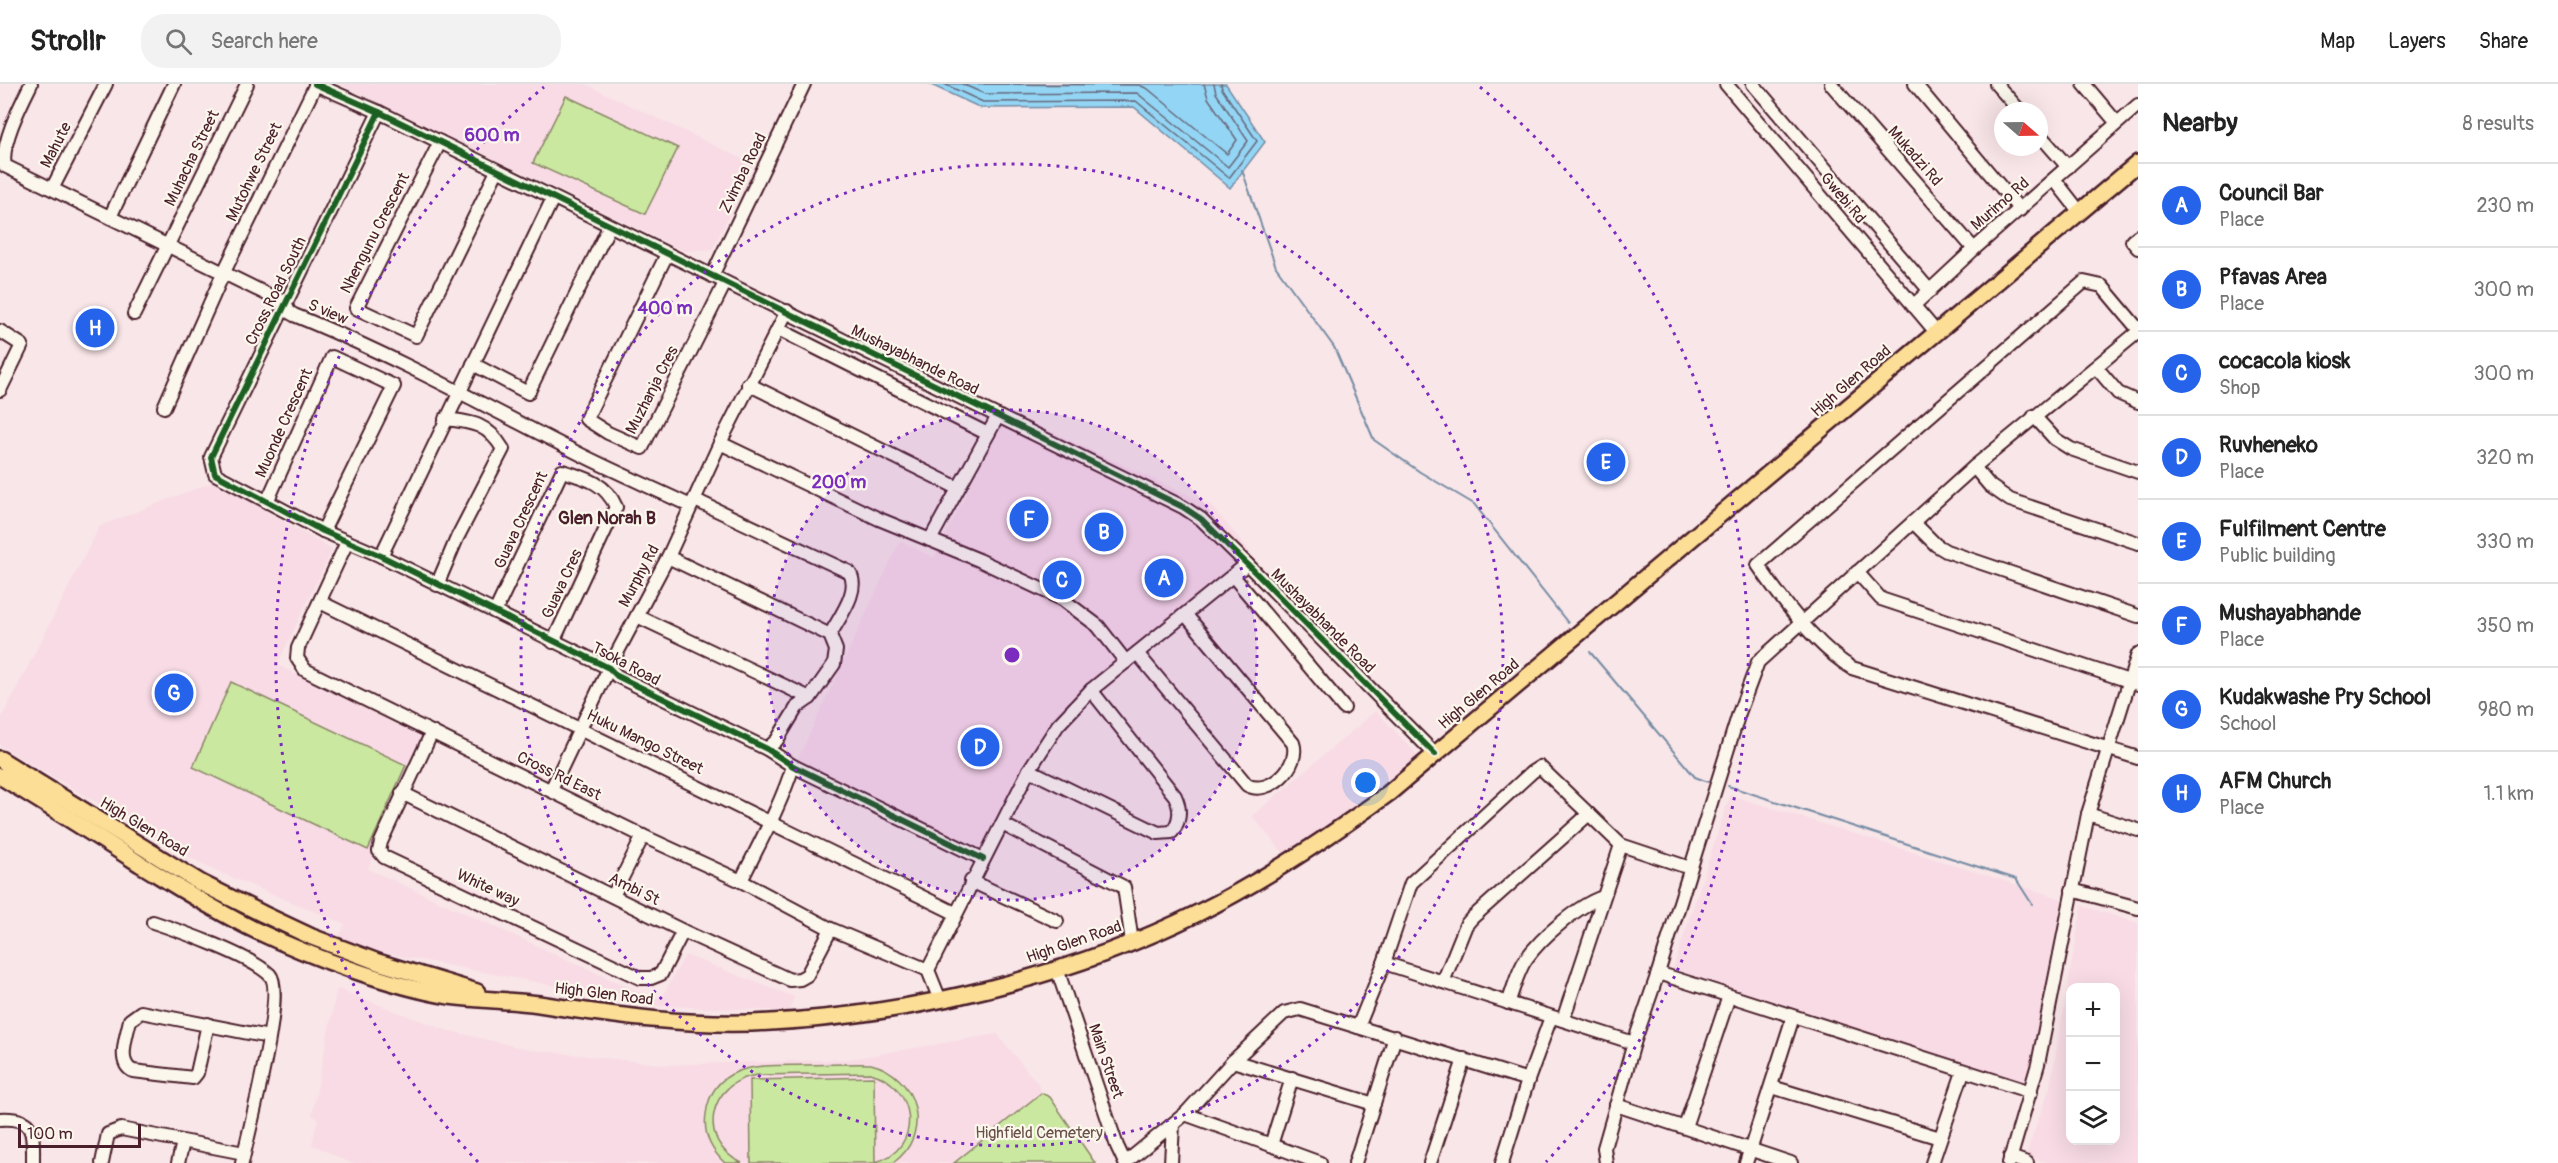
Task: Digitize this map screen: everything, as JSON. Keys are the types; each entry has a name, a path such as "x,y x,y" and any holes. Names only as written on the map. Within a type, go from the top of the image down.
{"main road":[{"name":"High Glen Road","path":"0,776 194,897 257,931 333,962 412,988 451,996 610,1015 718,1023 770,1022 878,1012 940,1000 1057,969 1132,942 1201,912 1293,859 1349,822 1435,754 2138,163"},
{"name":"High Glen Road","path":"0,759 191,877 263,915 312,937 378,962 512,1002"}],"street":[{"name":"S view","path":"31,84 7,134 1,153 5,166 285,303 289,312 294,315 339,333 459,391 570,450 849,572 853,578 854,588 830,635"},
{"name":"Mahute","path":"52,189 106,84"},
{"path":"111,217 174,84"},
{"name":"Muhacha Street","path":"134,315 247,84"},
{"name":"Mushayabhande Road","path":"316,84 379,112 609,227 787,311 1183,507 1201,519 1247,564 1435,754"},
{"name":"Mutohwe Street","path":"164,407 223,274 316,84"},
{"name":"Zvimba Road","path":"712,276 804,84"},
{"name":"Gwebi Rd","path":"1726,84 1936,332"},
{"path":"1753,84 1930,291"},
{"name":"Mukadzi Rd","path":"1831,84 1974,249"},
{"path":"1915,84 2020,210"},
{"path":"1996,84 2011,102"},
{"path":"2084,84 2118,123"},
{"name":"Murimo Rd","path":"1913,306 1974,249 2138,105"},
{"name":"Cross Road South","path":"223,479 215,474 211,457 379,112"},
{"name":"Nhengunu Crescent","path":"440,142 356,308 416,336 497,171"},
{"path":"2048,144 2068,167"},
{"path":"2054,179 2079,211"},
{"path":"381,555 553,198"},
{"path":"473,364 528,393 609,227"},
{"path":"2138,236 2132,241 2138,248"},
{"name":"Muzhanja Cres","path":"668,254 586,419 608,433 642,448 725,283"},
{"path":"1606,1163 1604,1148 1634,1043 1752,674 1758,662 1803,623 1974,467 2138,331 2102,285 2084,282 1758,566 1803,623 1835,657 1852,668 2138,758"},
{"name":"Murphy Rd","path":"551,790 609,668 668,557 748,384 787,311"},
{"path":"778,329 988,434"},
{"path":"0,390 22,345 5,334"},
{"name":"Muonde Crescent","path":"267,502 332,357 394,386 387,396 323,531"},
{"path":"2096,367 2118,393 2138,402"},
{"path":"748,384 958,488"},
{"path":"930,540 998,416"},
{"path":"2034,416 2055,439 2071,449 2138,472"},
{"path":"437,585 457,538 503,449 492,433 481,426 468,421 445,419"},
{"path":"720,443 879,519 1062,599 1098,626 1126,662"},
{"path":"1974,467 1990,486 2010,500 2138,543"},
{"name":"Guava Crescent","path":"495,612 562,471 601,486 612,497 616,507"},
{"name":"Tsoka Road","path":"223,479 323,531 381,555 437,585 609,668 617,676 767,749 793,766 983,859"},
{"name":"Guava Cres","path":"553,642 616,507"},
{"path":"1913,522 1928,538 1946,551 2138,615"},
{"name":"Cross Rd East","path":"347,542 298,648 297,658 300,666 741,882 831,929 928,969"},
{"path":"668,557 830,635 836,650 834,664 810,698 797,707 777,740 767,749"},
{"path":"940,1000 928,969 1029,770 1058,725 1091,690 1247,564"},
{"path":"1857,572 1881,599 2134,682"},
{"path":"1233,576 1344,708"},
{"name":"Huku Mango Street","path":"320,602 955,913"},
{"path":"1137,653 1247,785 1257,788 1272,783 1294,759 1293,743 1186,615"},
{"path":"637,616 810,698"},
{"path":"2027,1163 2010,1160 2031,1092 2088,814 2107,748 2134,682 2138,654"},
{"path":"1029,770 1158,833 1172,832 1177,825 1179,805 1175,796 1091,690"},
{"name":"White way","path":"432,732 381,842 379,851 384,857 640,978 651,978 661,974 682,931"},
{"path":"741,882 769,820 784,795 793,766"},
{"path":"1358,1027 1384,963 1411,883 1536,768 1540,767 1546,771 1621,845 1690,868"},
{"name":"Ambi St","path":"402,793 682,931 790,980 800,979 807,975 831,929"},
{"path":"1443,982 1466,926 1472,918 1588,814"},
{"path":"2088,814 2138,830"},
{"path":"1002,824 1124,887 1132,942"},
{"path":"613,896 643,836"},
{"path":"1504,1162 1528,1080 1557,1019 1621,845"},
{"path":"971,881 1057,921"},
{"path":"2072,890 2138,908"},
{"path":"1508,1003 1517,976 1526,960 1538,946 1583,906 1603,897"},
{"path":"102,1163 108,1134 121,1129 243,1158 269,1037 275,997 275,987 271,976 251,963 188,934 153,922"},
{"path":"1384,963 1634,1043"},
{"name":"Main Street","path":"1057,969 1117,1146 1132,1161"},
{"path":"1658,973 2031,1092"},
{"path":"1685,1126 1729,996"},
{"path":"1132,1161 1185,1114 1233,1061 1284,1013 1293,1010 1300,1009 1395,1037 1528,1080"},
{"path":"208,1024 197,1073 193,1078 133,1071 126,1068 124,1050 130,1020 141,1012 208,1024 269,1037"},
{"path":"1746,1163 1793,1017"},
{"path":"1355,1163 1395,1037"},
{"path":"1430,1163 1464,1059"},
{"path":"1233,1061 1374,1104"},
{"path":"1932,1163 1963,1072"},
{"path":"1271,1145 1292,1078"},
{"path":"1772,1087 1940,1138"},
{"path":"1616,1105 1791,1163"},
{"path":"1185,1114 1320,1163"},
{"path":"0,1119 17,1118 29,1125 33,1134 33,1163"},
{"path":"1171,1163 1173,1124"},
{"path":"178,1163 183,1142"}],"shaded area":[{"path":"340,84 585,84 753,164 713,249 684,251"},
{"path":"1008,412 1210,505 1250,551 1107,670 1045,730 978,852 796,763 900,541 934,558"},
{"path":"216,481 332,550 277,665 422,737 368,869 649,997 662,998 685,955 794,997 789,1011 660,1006 380,952 339,938 345,924 207,867 0,746 0,721 100,526"},
{"path":"1376,711 1419,757 1375,799 1285,855 1252,816"},
{"path":"1730,795 2062,899 2027,1084 1673,969"},
{"path":"2082,906 2138,923 2138,1163 2049,1163 2026,1155 2050,1087 2066,996 2066,1145 2120,1145 2120,983 2068,983"},
{"path":"337,989 445,1030 531,1050 668,1065 851,1059 997,1034 1038,1084 1041,1093 954,1163 350,1163 312,1144 318,1119 312,1115"}],"green space":[{"path":"566,96 678,148 645,214 533,163"},
{"path":"231,682 406,765 368,850 193,767"},
{"path":"871,1064 887,1070 900,1080 915,1107 916,1122 913,1137 906,1151 893,1163 751,1163 750,1080 874,1077 875,1162 891,1155 902,1145 909,1117 905,1103 897,1090 886,1079 870,1073 758,1075 741,1079 728,1088 719,1100 714,1113 713,1127 718,1141 727,1153 742,1163 725,1163 712,1147 707,1134 706,1114 711,1096 719,1084 730,1075 774,1065"},
{"name":"Highfield Cemetery","path":"1041,1093 1050,1097 1095,1163 954,1163"}],"water":[{"path":"929,84 1226,84 1265,142 1230,188 1134,107 981,108"}],"waterway":[{"path":"1242,170 1276,267 1334,347 1374,440 1420,472 1474,504 1568,623"},
{"path":"1590,652 1695,777 1708,782"},
{"path":"1728,786 2016,879 2032,904"}],"cycle path":[{"path":"315,84 379,112 1183,507 1201,519 1247,564 1435,754"},
{"path":"379,112 211,457 215,474 323,531 381,556 609,668 617,676 767,749 793,766 983,859"}],"place":[{"name":"AFM Church","path":"95,328"},
{"name":"Fulfilment Centre","path":"1606,462"},
{"name":"Mushayabhande","path":"1029,519"},
{"name":"Pfavas Area","path":"1104,532"},
{"name":"Council Bar","path":"1164,578"},
{"name":"cocacola kiosk","path":"1062,580"},
{"name":"Kudakwashe Pry School","path":"174,693"},
{"name":"Ruvheneko","path":"980,747"}],"district":[{"name":"Glen Norah B","path":"607,518"}]}
